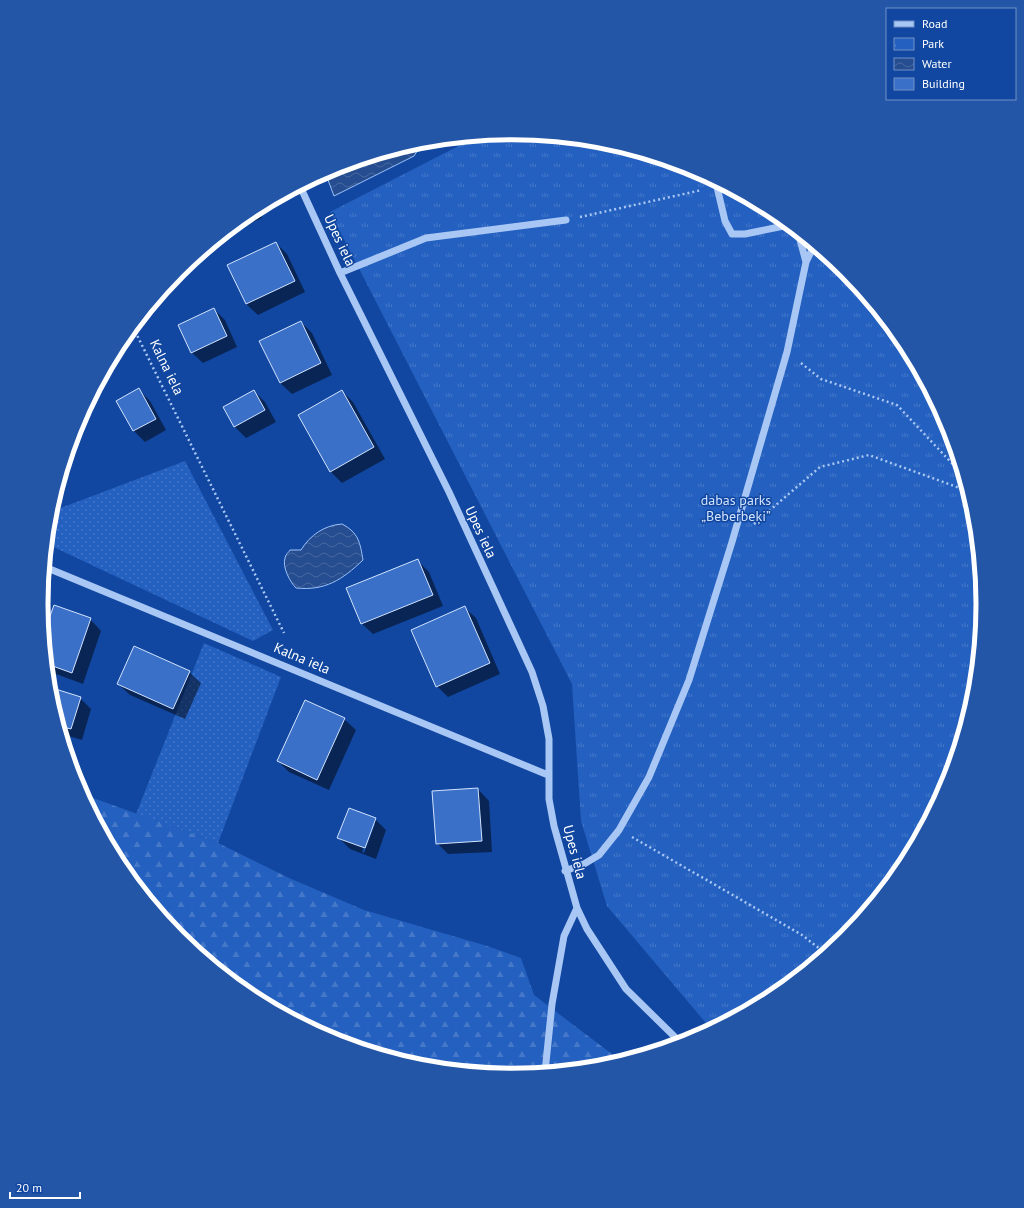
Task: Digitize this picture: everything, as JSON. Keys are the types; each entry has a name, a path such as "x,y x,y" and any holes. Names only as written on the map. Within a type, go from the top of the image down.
{"street":[{"path":"721,190 724,221 732,234 745,234 781,227"},
{"name":"Upes iela","path":"302,191 340,273 449,492 532,672 543,706 549,739 549,799 554,826 565,871 577,908 588,929 626,989 676,1038"},
{"path":"340,273 426,238 566,220"},
{"path":"800,241 806,262"},
{"path":"565,871 584,864 599,855 619,830 650,777 689,680 732,542 788,352 806,262 812,250"},
{"name":"Kalna iela","path":"49,569 548,775"},
{"path":"546,1067 552,1004 564,936 577,908"}],"path":[{"path":"566,220 717,188"},
{"name":"Kalna iela","path":"136,333 284,633"},
{"path":"788,352 821,379 897,405 954,466"},
{"path":"732,542 820,467 869,455 961,488"},
{"path":"619,830 802,935 821,950"}],"green space":[{"name":"dabas parks „Beberbeķi”","path":"512,140 573,144 632,156 690,175 744,202 770,218 818,255 840,276 861,298 898,346 914,372 941,426 960,484 967,513 972,543 976,604 972,665 967,695 960,724 941,782 914,836 898,862 861,910 840,932 818,953 770,990 744,1006 707,1025 607,906 581,821 572,684 330,212 465,143"},
{"path":"185,461 273,630 253,641 52,546 58,509"},
{"path":"204,643 281,677 218,843 136,814"},
{"path":"90,797 218,843 289,878 364,910 487,946 521,958 534,995 615,1056 573,1064 542,1067 482,1067 421,1059 392,1052 334,1033 280,1006 254,990 206,953 184,932 163,910 126,862 110,836"}],"water":[{"path":"418,150 414,156 334,196 327,178 363,165"},
{"path":"342,524 348,527 358,539 363,560 348,573 332,583 316,588 296,588 291,582 286,570 284,562 286,555 290,550 301,550 313,535 318,532 330,526"}],"building":[{"path":"276,242 295,281 246,304 227,265"},
{"path":"214,308 227,336 191,353 178,325"},
{"path":"301,321 321,363 280,383 259,341"},
{"path":"139,388 156,419 133,431 116,401"},
{"path":"254,390 265,410 234,427 223,407"},
{"path":"342,390 374,447 330,472 298,415"},
{"path":"418,559 433,595 361,624 346,588"},
{"path":"54,605 91,618 72,673 52,666 49,620"},
{"path":"465,606 490,663 436,687 411,630"},
{"path":"134,646 190,671 173,709 117,684"},
{"path":"56,689 81,697 71,729 65,728"},
{"path":"305,700 345,718 317,780 277,761"},
{"path":"478,788 482,841 436,844 432,791"},
{"path":"349,808 376,818 365,848 337,838"}]}
